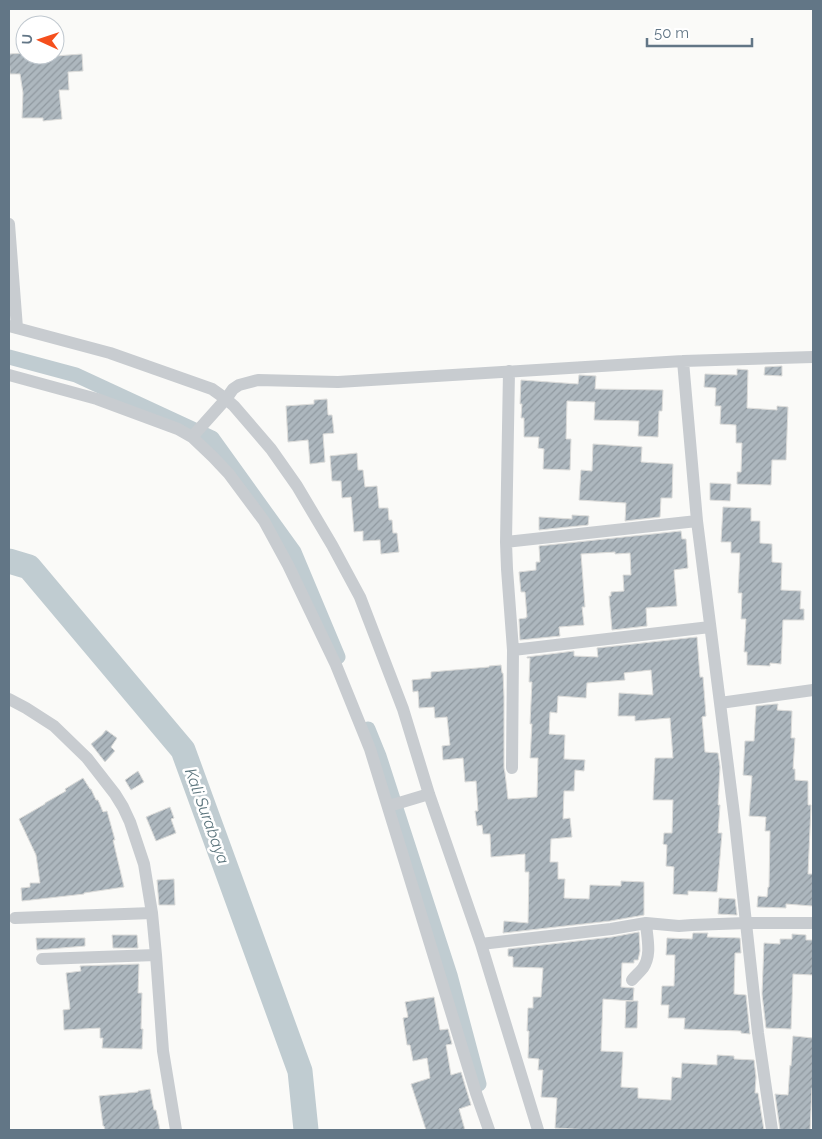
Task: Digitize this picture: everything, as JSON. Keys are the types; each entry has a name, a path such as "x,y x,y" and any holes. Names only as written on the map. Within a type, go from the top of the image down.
{"street":[{"path":"9,224 13,327 110,353 212,389 226,399 265,442 297,486 360,597 379,644 403,709 426,795 481,944 538,1130"},
{"path":"193,436 233,389 239,385 258,380 338,382 509,370 683,361 813,357"},
{"path":"683,361 697,521 736,822 758,1033 772,1130"},
{"path":"509,370 506,542 513,650 512,768"},
{"path":"9,375 97,399 193,436 229,474 264,521 276,541 346,688 370,749 391,806 446,998 489,1130"},
{"path":"506,542 697,521"},
{"path":"513,650 710,628"},
{"path":"720,703 813,690"},
{"path":"9,699 54,726 87,758 124,807 130,822 144,864 152,913 163,1051 176,1130"},
{"path":"391,806 426,795"},
{"path":"16,918 152,913"},
{"path":"481,944 611,929 646,923 679,926 692,924 813,923"},
{"path":"632,980 643,969 647,961 646,923"},
{"path":"42,959 156,955"}],"building":[{"path":"9,54 15,54 15,65 65,65 65,55 82,54 83,71 68,72 69,90 59,90 62,119 43,121 43,118 22,118 23,93 20,74 10,74"},
{"path":"782,366 782,376 764,375 765,367"},
{"path":"737,369 748,370 747,408 777,410 777,406 788,407 786,460 772,460 771,485 737,484 737,472 741,472 742,443 736,443 736,425 720,424 721,406 715,406 716,388 704,387 705,374 737,375"},
{"path":"579,375 596,376 595,389 663,390 662,411 659,411 658,437 638,436 639,421 594,420 595,402 567,401 566,439 571,439 570,470 543,469 544,449 538,448 539,437 524,437 524,418 521,418 522,404 520,404 521,380 578,384"},
{"path":"327,399 328,415 332,415 334,433 323,434 325,462 310,464 308,440 288,442 286,406 314,404 314,400"},
{"path":"593,444 642,447 641,462 673,464 672,498 661,498 660,517 625,521 626,503 579,500 581,470 592,471"},
{"path":"357,453 358,470 363,470 365,487 377,486 379,508 388,508 389,520 392,520 393,533 397,533 399,552 381,554 380,540 363,541 363,531 354,532 351,497 342,498 341,481 332,481 330,456"},
{"path":"710,483 731,484 730,501 710,500"},
{"path":"723,507 751,508 751,521 760,521 760,543 772,544 772,562 782,563 781,590 801,591 800,609 804,609 804,620 783,620 781,664 770,663 770,666 747,665 747,652 744,652 746,619 741,619 742,593 738,593 740,553 731,553 731,542 721,542"},
{"path":"572,515 589,516 588,525 539,530 539,517 572,519"},
{"path":"681,531 682,539 686,539 688,568 674,570 677,606 646,608 647,626 612,630 609,596 611,596 611,592 624,591 623,575 631,575 630,553 581,554 585,607 582,607 584,625 559,627 560,636 520,640 519,619 527,617 525,592 521,592 519,572 536,570 536,562 540,562 539,546"},
{"path":"697,637 700,677 703,677 706,716 702,717 705,752 718,753 720,767 718,833 722,833 717,892 688,891 688,895 673,894 674,867 666,866 667,845 663,844 664,833 672,833 673,800 653,800 655,758 673,758 670,718 635,721 635,716 618,716 619,693 653,695 651,670 624,673 625,680 587,683 586,698 558,696 557,713 550,712 549,734 565,735 564,759 585,760 584,771 575,770 574,791 564,791 563,819 570,818 572,837 551,839 550,862 558,862 558,879 565,879 564,898 589,899 590,885 621,886 621,881 644,882 644,915 610,921 503,933 504,921 528,923 529,872 525,872 525,854 491,857 490,834 483,834 482,825 477,826 475,811 478,811 476,781 465,782 463,758 443,760 442,746 450,745 447,717 435,718 434,707 419,708 418,691 413,692 412,680 431,678 431,672 501,665 504,697 504,768 508,799 537,797 538,758 530,758 532,682 529,682 530,658 527,657 574,651 574,656 598,657 597,648"},
{"path":"778,704 777,710 792,711 791,738 795,738 793,769 795,769 795,780 808,781 808,805 811,805 808,874 813,874 813,906 786,904 786,908 757,907 758,896 767,897 769,887 770,831 765,831 766,817 749,816 752,776 743,775 745,741 754,741 756,706"},
{"path":"106,730 117,738 111,747 115,751 105,762 91,744"},
{"path":"138,771 144,782 131,790 125,780"},
{"path":"83,778 96,800 98,800 103,812 107,811 124,887 22,901 21,888 30,887 30,883 40,883 36,855 19,819 66,791 65,789"},
{"path":"170,807 174,818 171,819 176,833 156,841 146,817"},
{"path":"174,879 175,905 159,905 157,880"},
{"path":"719,898 735,899 737,915 718,914"},
{"path":"639,932 640,951 638,960 634,960 634,963 622,963 621,987 634,988 633,1001 603,999 601,1051 623,1052 621,1087 638,1088 638,1098 671,1100 672,1077 681,1078 682,1063 717,1065 717,1055 734,1056 734,1059 754,1060 755,1093 758,1093 764,1130 591,1130 555,1128 557,1098 541,1097 543,1070 538,1070 539,1059 528,1058 528,1008 533,1008 533,997 541,997 543,968 513,967 513,957 508,956 508,949"},
{"path":"693,933 708,933 707,937 740,938 741,953 735,953 734,994 746,995 750,1034 741,1033 741,1031 684,1029 685,1018 668,1018 669,1005 661,1005 662,986 674,986 675,955 666,955 667,938 692,939"},
{"path":"792,934 806,935 806,940 813,940 813,975 793,974 791,1029 766,1028 762,994 764,943 780,944 780,939 792,939"},
{"path":"112,935 137,935 138,948 113,948"},
{"path":"36,938 85,938 85,946 37,950"},
{"path":"139,964 138,993 142,993 142,1049 102,1048 103,1038 100,1038 100,1028 64,1030 63,1010 70,1009 66,973 81,971 80,966"},
{"path":"434,997 440,1030 448,1029 452,1044 446,1045 451,1075 461,1072 471,1105 459,1109 465,1130 426,1130 411,1084 430,1078 427,1058 413,1061 410,1045 407,1045 403,1018 408,1017 405,1002"},
{"path":"626,1001 638,1001 637,1028 625,1028"},
{"path":"793,1036 813,1038 813,1089 810,1130 780,1130 775,1094 788,1095"},
{"path":"150,1089 160,1130 105,1130 99,1096"}],"waterway":[{"path":"9,357 76,375 212,438 294,552 338,657"},
{"name":"Kali Surabaya","path":"9,561 29,567 183,750 300,1071 306,1130"},
{"path":"368,729 379,756 450,975 479,1084"}]}
